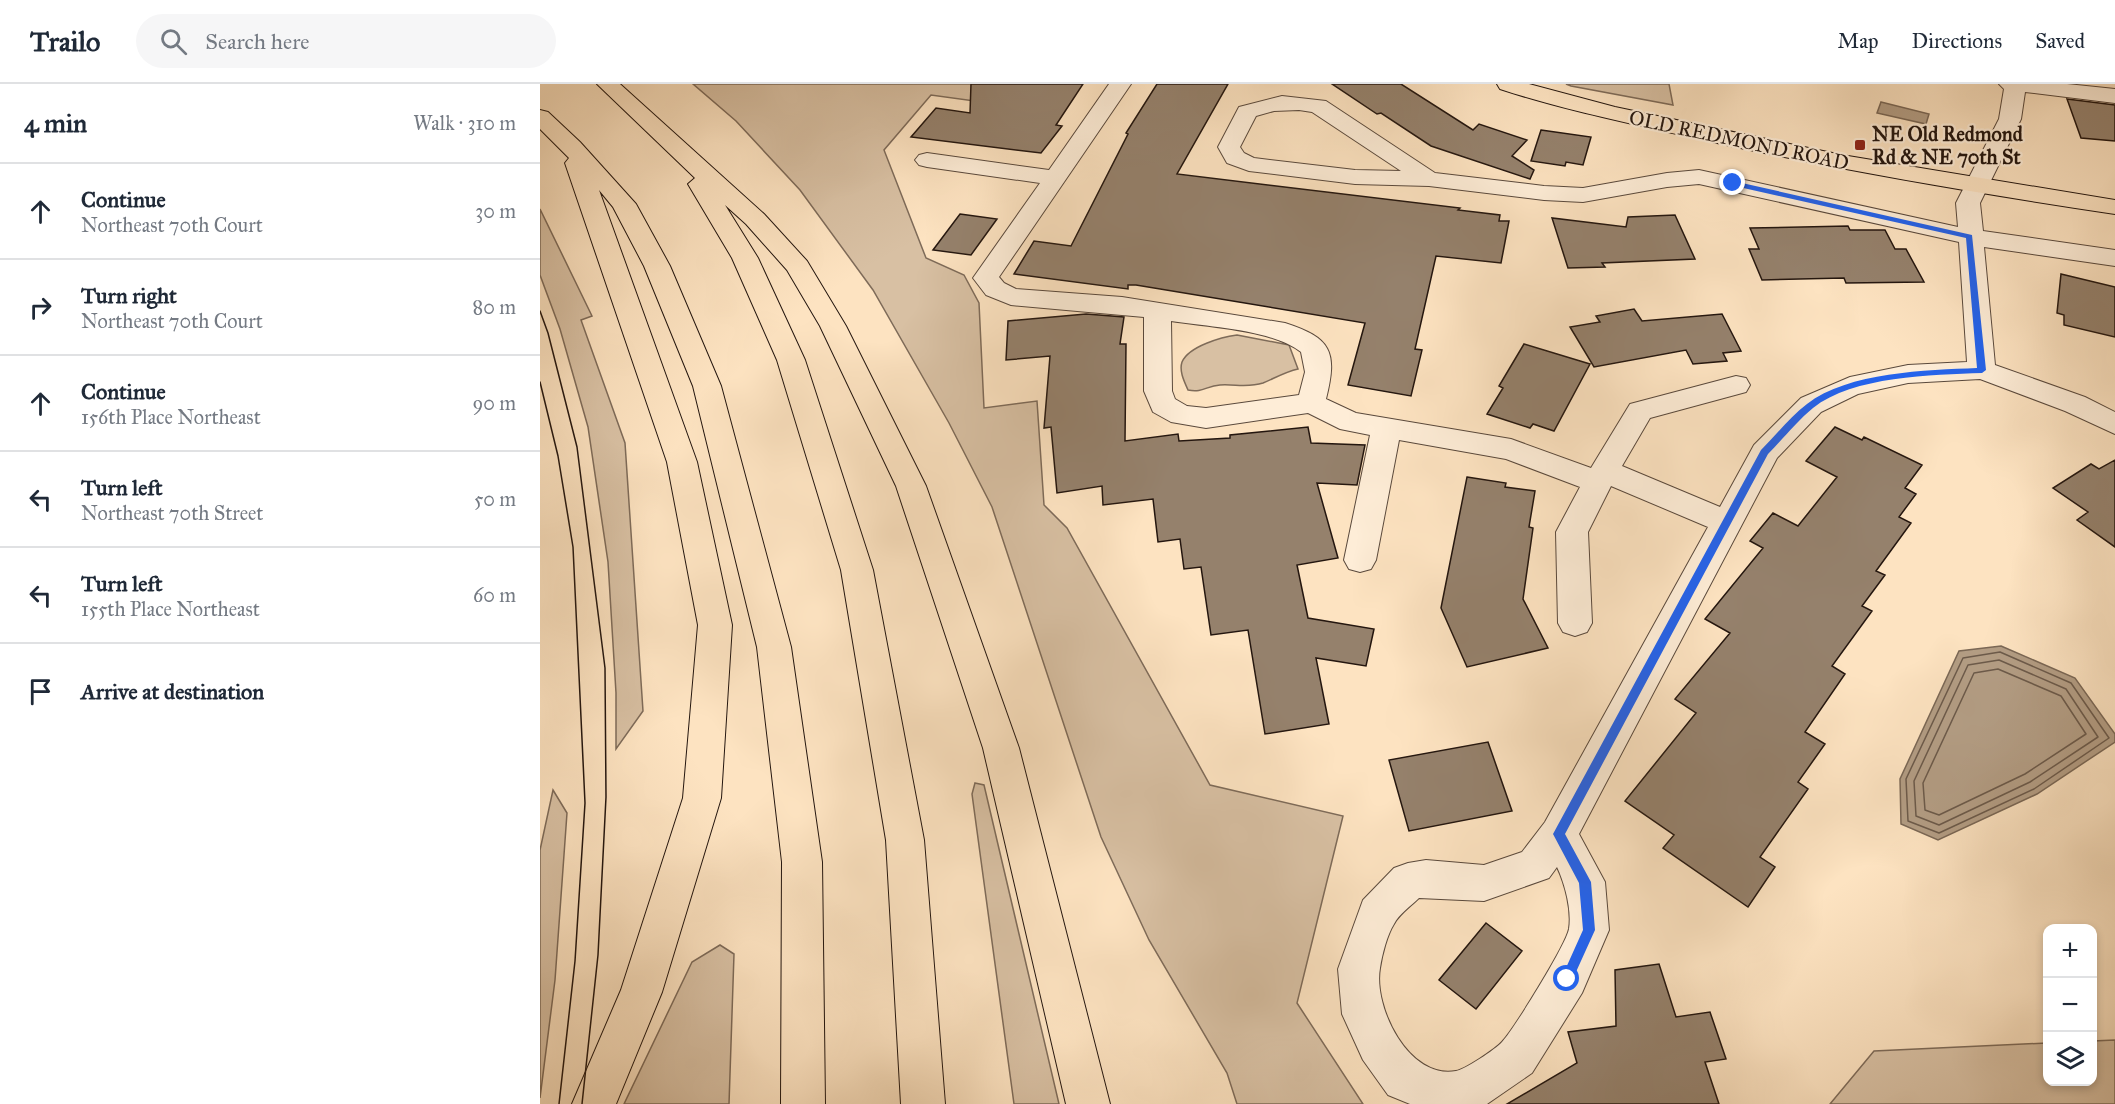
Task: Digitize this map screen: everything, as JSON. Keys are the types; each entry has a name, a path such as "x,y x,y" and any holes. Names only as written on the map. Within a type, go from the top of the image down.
{"main road":[{"path":"608,84 755,219 798,266 833,326 911,486 1001,748 1088,1104"},
{"name":"OLD REDMOND ROAD","path":"1508,84 1564,101 1768,148 2115,207"},
{"path":"540,117 572,147 624,204 657,266 707,386 774,647 802,862 803,1104"},
{"path":"572,147 682,462 715,625 702,798 641,992 594,1104"},
{"path":"682,154 746,258 791,360 857,570 905,840 923,1104"}],"street":[{"path":"1120,84 986,278 995,290 1011,297 1122,305 1275,329 1299,337 1314,348 1319,372 1311,403"},
{"path":"1982,370 1968,203 2010,119 2013,84 2115,96"},
{"path":"1429,178 1318,106 1297,102 1268,103 1247,112 1229,147 1235,158 1249,164 1355,177 1429,178 1544,193 1583,195 1667,180 1699,177 1970,237 2115,258"},
{"path":"927,160 1055,178"},
{"path":"1156,311 1158,391 1163,405 1181,415 1206,418 1311,403 1350,422 1511,449 1601,477 1726,522"},
{"path":"1558,834 1585,882 1589,930 1567,979 1518,1058 1464,1093 1438,1094 1404,1079 1378,1045 1363,1014 1359,969 1377,913 1408,881 1426,878 1484,883 1535,865 1558,834 1765,453 1811,405 1850,386 1908,374 1982,370 2075,404 2115,424"},
{"path":"1575,623 1572,532 1640,411 1736,385"},
{"path":"1360,560 1386,429"}],"shaded area":[{"path":"693,84 1004,84 989,103 931,95 884,150 926,258 964,275 979,303 984,408 1037,401 1044,505 1067,528 1210,785 1343,816 1297,1003 1363,1104 1237,1104 1227,1073 1149,940 1101,837 992,507 949,423 873,290 800,190 736,121"},
{"path":"1566,84 1669,84 1673,105 1571,86"},
{"path":"540,209 592,316 581,320 625,443 643,711 616,749 616,693 608,562 588,427 560,329 540,275"},
{"path":"1237,335 1289,345 1298,369 1263,383 1247,386 1220,385 1197,391 1188,390 1181,369 1186,356 1206,343"},
{"path":"975,783 984,785 1059,1104 1014,1104 972,794"},
{"path":"553,790 567,813 555,980 540,1098 540,850"},
{"path":"720,945 734,954 729,1104 624,1104 692,962"},
{"path":"2115,1040 2115,1104 1830,1104 1874,1051 2043,1043 2043,1086 2097,1086 2097,1041"}],"water":[{"path":"1881,102 1929,114 1926,124 1877,113"},
{"path":"2001,646 2075,678 2115,734 2115,742 2037,794 1938,840 1901,824 1900,779 1959,651"}],"building":[{"path":"971,84 1083,84 1056,125 1062,126 1041,153 911,137 936,108 970,113"},
{"path":"1157,84 1228,84 1177,174 1460,208 1458,210 1500,215 1499,221 1509,221 1501,263 1436,256 1415,349 1422,350 1411,396 1348,385 1365,323 1136,285 1128,285 1128,289 1014,274 1034,241 1071,246 1128,134 1126,133"},
{"path":"1332,84 1401,84 1473,130 1479,124 1527,140 1512,156 1534,170 1530,179 1431,146"},
{"path":"2067,99 2115,105 2115,141 2081,138"},
{"path":"1541,130 1591,137 1583,165 1566,162 1565,166 1531,161"},
{"path":"960,214 997,219 971,255 933,250"},
{"path":"1675,215 1695,259 1602,263 1605,267 1568,268 1552,218 1626,227 1628,217"},
{"path":"1848,226 1850,230 1885,230 1895,249 1906,249 1924,282 1846,283 1844,278 1762,280 1749,249 1759,249 1750,228"},
{"path":"2061,274 2115,287 2115,337 2064,325 2064,315 2057,313"},
{"path":"1634,309 1642,321 1722,314 1741,351 1723,353 1727,361 1693,364 1686,350 1594,367 1570,327 1600,322 1596,316"},
{"path":"1086,314 1124,317 1120,344 1126,344 1125,441 1178,434 1179,441 1230,438 1230,435 1308,427 1311,443 1365,445 1357,485 1317,483 1338,558 1297,565 1308,618 1374,629 1366,666 1316,658 1329,724 1265,734 1248,630 1211,635 1201,567 1184,569 1180,539 1158,542 1153,499 1103,505 1102,486 1057,493 1051,427 1044,428 1050,356 1006,360 1008,321"},
{"path":"1524,344 1590,364 1554,431 1533,424 1530,428 1487,414 1503,388 1499,386"},
{"path":"1835,427 1862,440 1864,437 1922,465 1905,488 1916,494 1899,517 1911,523 1876,571 1885,575 1862,606 1872,611 1832,666 1845,674 1805,732 1825,744 1798,782 1808,789 1760,857 1775,867 1748,907 1663,848 1674,835 1625,801 1696,713 1675,699 1730,633 1705,619 1763,548 1750,541 1773,513 1798,526 1837,477 1806,461"},
{"path":"2115,460 2115,547 2077,520 2088,512 2053,488 2091,464 2099,469"},
{"path":"1467,477 1506,483 1505,487 1535,491 1529,527 1533,528 1523,599 1548,648 1467,667 1441,608"},
{"path":"1488,742 1512,811 1409,831 1389,760"},
{"path":"1486,923 1522,951 1476,1009 1439,980"},
{"path":"1659,964 1676,1017 1710,1012 1726,1059 1705,1062 1719,1104 1507,1104 1577,1063 1568,1032 1616,1026 1615,970"}],"tram line":[{"path":"540,311 548,333 577,447 605,668 606,797 598,955 582,1104"},
{"path":"540,382 558,456 573,547 585,803 575,961 559,1104"}],"place":[{"name":"NE Old Redmond Rd & NE 70th St","path":"1860,145"}],"route":[{"path":"1567,979 1589,930 1585,882 1558,834 1765,453 1811,405 1850,386 1908,374 1982,370 1970,237 1733,183"}]}
